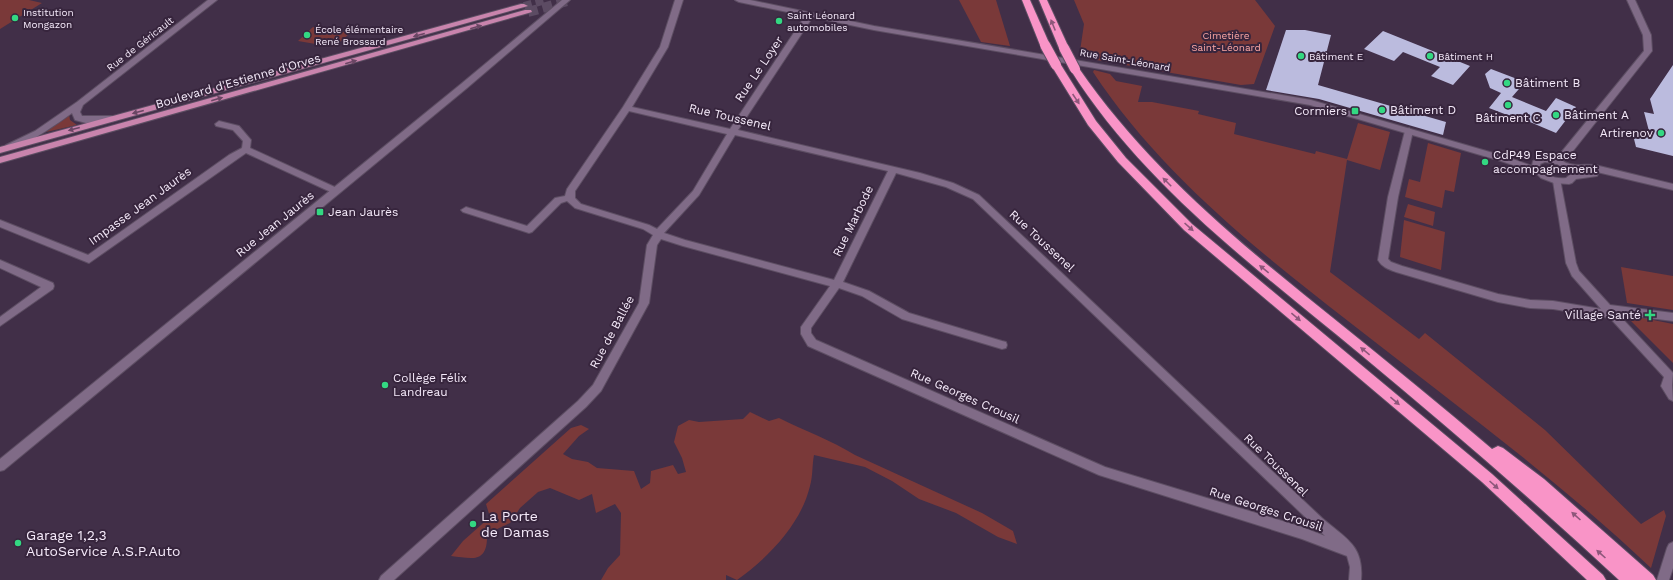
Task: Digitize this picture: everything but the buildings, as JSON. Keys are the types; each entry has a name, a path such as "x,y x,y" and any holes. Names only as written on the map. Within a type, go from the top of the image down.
{"highway":[{"path":"1026,0 1045,45 1092,123 1117,154 1188,227 1487,478 1598,580"},
{"path":"1043,0 1064,48 1075,69 1092,95 1109,118 1168,183 1254,260 1469,435 1630,580"},
{"path":"1387,369 1540,483 1648,580"}],"main road":[{"name":"Boulevard d'Estienne d'Orves","path":"0,160 526,9 3,149"}],"street":[{"name":"Rue de Géricault","path":"3,149 38,133 80,104 213,0"},
{"name":"Rue Jean Jaurès","path":"0,466 336,191 566,0"},
{"path":"679,0 664,47 627,108 574,184 570,191 569,198 572,202 578,206 646,227 713,252 837,284 851,286 865,292 891,310 906,316 1002,345"},
{"name":"Rue Saint-Léonard","path":"739,0 810,16 874,28 1311,103 1504,159 1537,167"},
{"path":"1558,162 1648,51 1647,35 1631,0"},
{"name":"Rue Le Loyer","path":"659,233 666,223 696,193 734,131 810,16"},
{"path":"80,104 76,112 78,118 86,120 112,119"},
{"name":"Rue Toussenel","path":"627,108 734,131 893,170 953,186 976,198 1318,522 1352,552"},
{"path":"219,124 236,128 247,140 246,149 336,191"},
{"path":"1409,131 1389,218 1383,260 1384,262 1399,269 1498,298 1673,317"},
{"name":"Impasse Jean Jaurès","path":"0,223 89,259 232,157 246,149"},
{"path":"1655,182 1610,175 1573,176 1569,181 1556,181 1546,177 1537,167 1546,159 1558,162 1568,167 1593,168 1655,182 1673,187"},
{"path":"1568,167 1573,176"},
{"name":"Rue Marbode","path":"837,284 893,170"},
{"path":"1556,181 1572,268 1609,311 1672,378 1666,382 1666,386 1673,396"},
{"path":"466,210 529,230 558,200 569,198"},
{"name":"Rue de Ballée","path":"385,580 582,404 597,388 644,304 652,245 659,233"},
{"path":"0,264 49,286 0,322"},
{"name":"Rue Georges Crousil","path":"837,284 806,327 806,334 812,343 1103,471 1302,533 1352,552"},
{"path":"1663,580 1673,548"},
{"path":"1352,552 1356,567 1355,580"}],"green space":[{"name":"Institution Mongazon","path":"0,0 29,0 42,3 0,29"},
{"path":"959,0 996,0 1010,46 981,42"},
{"name":"Cimetière Saint-Léonard","path":"1074,0 1255,0 1275,26 1254,84 1241,85 1085,58 1080,51 1084,24"},
{"path":"313,27 350,33 333,47 298,41"},
{"path":"1094,70 1110,74 1116,81 1142,86 1138,102 1152,102 1199,111 1198,114 1236,123 1234,134 1315,154 1316,151 1347,159 1358,123 1390,132 1380,170 1347,160 1330,272 1419,339 1425,333 1545,430 1641,524 1664,510 1666,516 1651,568 1540,471 1243,237 1210,207 1147,143 1119,108 1093,72"},
{"path":"69,114 70,120 77,125 46,132"},
{"path":"1428,143 1461,153 1454,192 1445,190 1442,208 1405,197 1409,179 1420,182"},
{"path":"1408,204 1435,212 1433,226 1404,217"},
{"path":"1404,220 1445,232 1441,270 1400,257"},
{"path":"1621,267 1673,276 1673,310 1627,303"},
{"path":"1628,314 1637,314 1643,318 1673,324 1673,363 1629,319 1627,316"},
{"path":"750,412 769,421 779,418 827,440 855,455 982,513 1013,531 1017,544 998,537 956,513 919,499 892,481 865,467 814,455 812,478 806,500 791,527 771,551 737,580 726,575 726,580 601,580 608,568 620,555 621,513 615,504 596,513 592,494 579,500 550,488 538,492 520,508 510,523 495,530 487,539 484,552 480,556 470,558 451,556 463,541 490,517 486,504 571,428 581,425 589,429 579,436 563,454 572,459 588,462 597,468 634,471 641,489 650,483 651,471 673,465 678,474 686,472 682,458 674,442 678,426 689,420 699,422 743,419"}],"tunnel":[{"path":"524,6 546,0"},
{"path":"528,12 571,0"}],"place":[{"name":"Institution Mongazon","path":"15,18"},
{"name":"Saint Léonard automobiles","path":"779,21"},
{"name":"École élémentaire René Brossard","path":"307,35"},
{"name":"Bâtiment E","path":"1301,56"},
{"name":"Bâtiment H","path":"1430,56"},
{"name":"Bâtiment B","path":"1507,83"},
{"name":"Bâtiment C","path":"1508,105"},
{"name":"Bâtiment D","path":"1382,110"},
{"name":"Cormiers","path":"1355,111"},
{"name":"Bâtiment A","path":"1556,115"},
{"name":"Artirenov","path":"1661,133"},
{"name":"CdP49 Espace accompagnement","path":"1485,162"},
{"name":"Jean Jaurès","path":"320,212"},
{"name":"Village Santé","path":"1650,315"},
{"name":"Collège Félix Landreau","path":"385,385"},
{"name":"La Porte de Damas","path":"473,524"},
{"name":"Garage 1,2,3 AutoService A.S.P.Auto","path":"18,543"}]}
